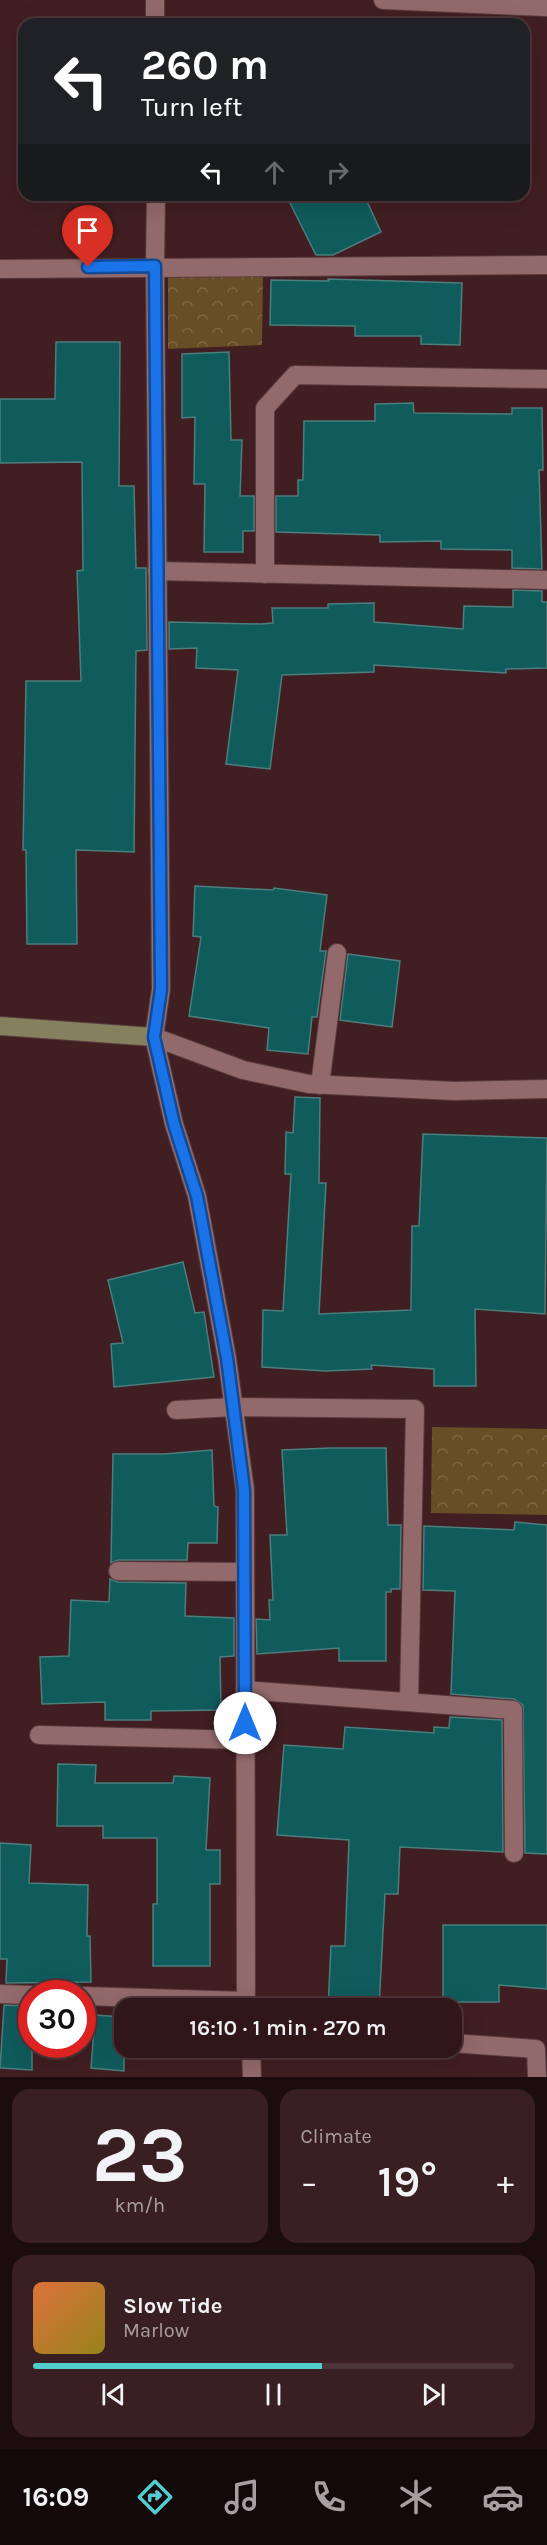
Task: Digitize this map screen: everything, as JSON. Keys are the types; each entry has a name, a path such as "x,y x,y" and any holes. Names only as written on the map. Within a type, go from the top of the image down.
{"street":[{"path":"155,0 155,18"},
{"path":"383,0 546,7 547,2"},
{"path":"156,201 161,989 154,1037 174,1124 197,1196 227,1358 244,1490 246,1998"},
{"path":"0,269 155,266 547,265"},
{"path":"266,574 265,408 295,375 547,380"},
{"path":"157,571 547,580"},
{"path":"320,1084 337,953"},
{"path":"0,1026 154,1037 243,1070 320,1084 454,1091 547,1089"},
{"path":"176,1410 234,1407 415,1408 409,1701"},
{"path":"118,1571 245,1572"},
{"path":"245,1690 513,1710 514,1853"},
{"path":"39,1735 245,1740"},
{"path":"0,1994 18,1995"},
{"path":"96,1997 118,1998"},
{"path":"462,2044 536,2049 537,2077"},
{"path":"251,2058 252,2077"}],"green space":[{"path":"263,274 262,345 168,349 168,275"},
{"path":"432,1427 547,1429 547,1515 431,1513"}],"building":[{"path":"289,201 367,201 381,232 333,255 316,255"},
{"path":"328,279 462,283 460,345 421,344 421,336 355,336 355,326 270,325 271,280 329,281"},
{"path":"56,342 120,342 119,486 134,486 136,568 146,568 147,650 136,651 134,852 76,850 77,944 27,944 26,850 23,850 26,681 81,681 77,571 83,570 82,462 0,463 0,399 55,399"},
{"path":"229,352 231,440 242,440 240,496 254,496 254,531 243,531 243,552 204,552 205,484 194,484 195,417 182,418 182,354"},
{"path":"413,403 414,413 512,414 512,408 542,408 543,470 539,470 542,569 512,568 512,550 441,549 441,541 380,542 380,535 276,532 276,496 298,496 298,480 303,480 304,421 375,421 375,404"},
{"path":"513,590 542,591 542,602 547,602 547,668 506,669 506,673 374,665 374,672 282,675 270,769 226,764 238,670 196,668 197,648 169,649 169,622 273,623 272,608 328,608 328,604 374,603 374,622 463,629 464,606 513,607"},
{"path":"195,886 273,890 274,888 327,895 320,951 326,951 317,1017 312,1017 308,1054 267,1050 269,1028 189,1016 201,937 193,936"},
{"path":"348,954 400,961 392,1027 340,1020"},
{"path":"295,1097 320,1098 319,1183 326,1183 319,1314 411,1310 412,1226 419,1226 423,1134 547,1138 545,1314 475,1309 476,1386 434,1386 434,1369 371,1365 372,1369 325,1371 262,1367 263,1310 283,1311 291,1174 285,1174 286,1132 293,1133"},
{"path":"183,1262 195,1313 204,1312 214,1377 114,1387 111,1344 123,1343 108,1280"},
{"path":"386,1448 388,1525 401,1525 400,1589 391,1589 391,1592 386,1592 386,1661 339,1661 339,1648 257,1654 256,1619 270,1620 269,1600 273,1600 270,1535 287,1535 282,1450"},
{"path":"212,1450 214,1506 218,1507 217,1543 188,1543 187,1560 118,1560 111,1563 113,1454 164,1454"},
{"path":"515,1522 547,1525 547,1854 525,1853 523,1705 514,1699 451,1694 455,1591 423,1590 424,1526 514,1530"},
{"path":"110,1579 118,1582 186,1583 185,1616 234,1618 234,1656 220,1657 221,1710 151,1711 151,1720 105,1720 105,1702 42,1704 40,1657 69,1656 71,1600 109,1602"},
{"path":"450,1717 502,1720 503,1852 400,1847 398,1894 385,1894 380,1998 328,1998 331,1946 345,1946 349,1840 277,1835 284,1745 343,1749 345,1727 434,1733 434,1727 449,1728"},
{"path":"58,1764 96,1765 95,1783 173,1783 174,1776 210,1778 206,1850 220,1850 220,1884 210,1884 210,1966 153,1966 153,1904 157,1904 157,1838 103,1838 103,1826 57,1826"},
{"path":"0,1843 31,1845 29,1883 88,1885 87,1936 90,1936 91,1980 18,1980 18,1983 6,1983 7,1959 0,1959"},
{"path":"443,1925 547,1925 547,1989 499,1985 499,2002 462,2002 462,1998 443,1998"},
{"path":"4,2005 18,2006 18,2058 32,2058 32,2070 0,2068"},
{"path":"96,2015 114,2016 114,2058 124,2058 124,2071 91,2068 92,2058 96,2058"}],"route":[{"path":"88,267 155,266 161,989 154,1037 174,1124 197,1196 227,1358 244,1490 245,1723"}]}
